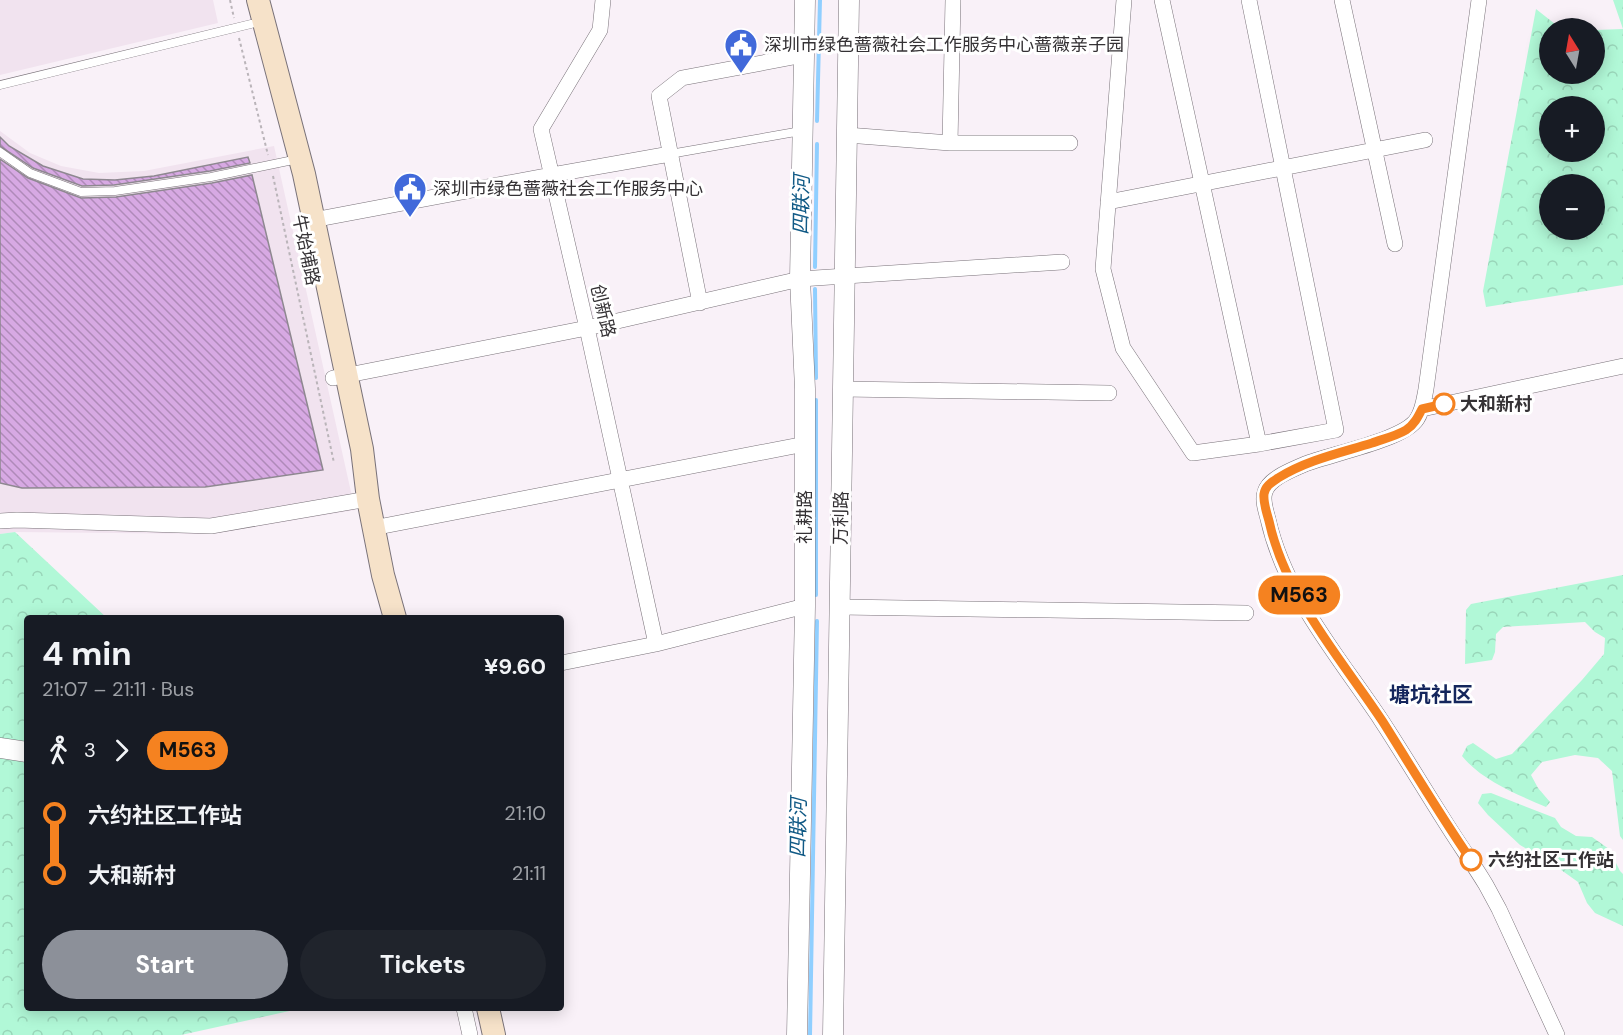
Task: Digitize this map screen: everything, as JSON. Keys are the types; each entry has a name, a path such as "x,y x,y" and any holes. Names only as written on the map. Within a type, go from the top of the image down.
{"main road":[{"name":"牛始埔路","path":"245,0 241,27 282,163 340,376"},
{"name":"牛始埔路","path":"258,0 282,163 313,220 340,376 350,461 368,499 383,575 394,615"},
{"path":"489,1011 494,1035"}],"street":[{"name":"创新路","path":"603,0 600,30 541,129 656,644"},
{"name":"礼耕路","path":"797,1035 805,606 805,389 800,279 805,0"},
{"name":"万利路","path":"833,1035 849,0"},
{"path":"950,143 953,0"},
{"path":"1125,0 1103,269 1123,348 1193,453 1336,430 1249,0"},
{"path":"1162,0 1259,444"},
{"path":"1342,0 1395,244"},
{"path":"1479,0 1422,409 1418,418 1406,430 1305,464 1270,483 1264,495 1266,511 1277,548 1297,591 1322,634 1381,720 1486,885 1557,1035"},
{"path":"700,303 659,96 682,78 804,55"},
{"path":"847,135 950,143 1070,143"},
{"path":"1108,202 1425,140"},
{"path":"313,220 670,154"},
{"path":"340,376 587,328 800,279 1062,262"},
{"path":"1422,409 1623,366"},
{"path":"843,389 1109,393"},
{"path":"373,528 805,444"},
{"path":"0,521 211,526 368,499"},
{"path":"564,662 656,644 805,606"},
{"path":"840,607 1246,614"},
{"path":"0,748 24,752"},
{"path":"465,1011 470,1035"}],"lane":[{"path":"0,85 241,27"},
{"path":"670,154 802,131"},
{"path":"0,152 30,173 81,192 115,191 211,177 282,163"}],"path":[{"path":"230,0 241,27 282,163 334,462"}],"shaded area":[{"path":"0,0 213,0 218,23 0,75"},
{"path":"0,131 30,153 61,166 99,173 144,171 274,146 355,510 212,534 15,532 0,534"}],"green space":[{"path":"1613,0 1623,0 1623,29"},
{"path":"1536,9 1547,18 1539,18 1539,84 1605,84 1605,30 1623,29 1623,285 1486,307 1483,291"},
{"path":"15,532 104,615 24,615 24,1011 289,1011 181,1035 0,1035 0,534"},
{"path":"1623,575 1623,840 1620,836 1612,771 1598,758 1575,755 1542,762 1531,775 1550,802 1546,807 1490,780 1462,756 1467,746 1473,743 1496,759 1512,754 1604,654 1605,638 1585,622 1503,627 1496,634 1492,660 1465,664 1466,610 1471,604"},
{"path":"1491,793 1555,818 1561,827 1576,836 1592,837 1609,849 1623,874 1623,926 1595,913 1587,903 1578,882 1520,845 1488,815 1478,803 1482,794"}],"building":[{"path":"0,137 9,146 43,166 83,179 115,180 154,176 248,157 250,163 114,185 82,186 33,168 0,146"},
{"path":"0,159 28,178 81,198 116,197 252,175 323,470 205,487 22,488 0,483"}],"waterway":[{"name":"四联河","path":"817,121 820,0"},
{"name":"四联河","path":"815,267 817,144"},
{"name":"四联河","path":"815,289 816,378"},
{"name":"四联河","path":"816,400 816,595"},
{"name":"四联河","path":"810,1035 817,621"}],"bus line":[{"name":"M563","path":"1444,404 1422,409 1412,425 1396,435 1305,464 1281,476 1270,483 1264,495 1270,528 1277,548 1310,614 1471,860"}],"place":[{"name":"深圳市绿色蔷薇社会工作服务中心蔷薇亲子园","path":"741,74"},
{"name":"深圳市绿色蔷薇社会工作服务中心","path":"410,218"},
{"name":"大和新村","path":"1444,404"},
{"name":"六约社区工作站","path":"1471,860"}],"district":[{"name":"塘坑社区","path":"1431,695"}]}
